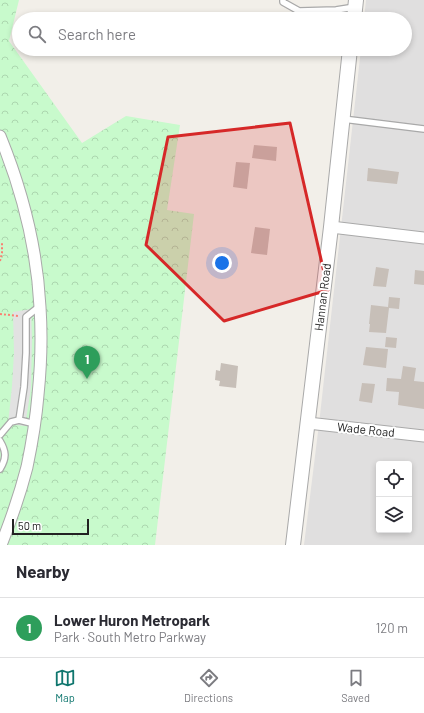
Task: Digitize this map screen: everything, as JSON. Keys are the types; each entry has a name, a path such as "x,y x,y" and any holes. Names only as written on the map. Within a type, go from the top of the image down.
{"street":[{"name":"Hannan Road","path":"293,545 331,227 349,56"},
{"path":"0,136 24,206 34,257 40,305 41,342 41,366 35,424 27,466 10,524 1,545"},
{"path":"331,227 424,238"},
{"name":"Wade Road","path":"308,423 424,436"}],"lane":[{"path":"283,0 283,2 299,11 355,9"},
{"path":"343,119 424,129"},
{"path":"19,420 24,387 26,317 40,305"},
{"path":"0,435 11,422 19,420 35,424"},
{"path":"0,441 4,447 5,454 4,462 0,469"}],"path":[{"path":"0,261 2,243"},
{"path":"0,314 26,317"}],"highlighted area":[{"path":"290,123 328,290 224,321 146,245 168,137"}],"shaded area":[{"path":"366,0 424,0 424,545 304,545 360,56 412,56 412,12 365,12"},
{"path":"31,309 31,388 25,426 8,424 14,353 13,312"}],"green space":[{"path":"0,0 19,0 16,12 12,12 12,29 9,41 12,45 12,56 20,56 82,143 126,116 180,125 167,210 194,214 155,545 0,545"}],"building":[{"path":"254,145 277,147 276,161 252,158"},
{"path":"236,162 250,163 247,189 233,187"},
{"path":"368,168 399,172 397,184 367,181"},
{"path":"255,227 270,229 267,255 251,253"},
{"path":"376,267 389,269 386,287 373,286"},
{"path":"415,270 424,271 424,285 414,284"},
{"path":"389,297 400,298 399,309 389,308 386,333 369,332 371,305 388,307"},
{"path":"386,337 397,338 396,348 385,347"},
{"path":"366,347 388,349 386,368 363,365"},
{"path":"221,363 238,366 236,388 219,386 220,381 215,380 216,370 220,371"},
{"path":"403,366 416,368 414,381 424,382 424,409 398,405 399,392 386,391 387,378 401,379"},
{"path":"362,383 375,384 372,403 359,401"}],"place":[{"name":"Lower Huron Metropark","path":"87,379"}]}
